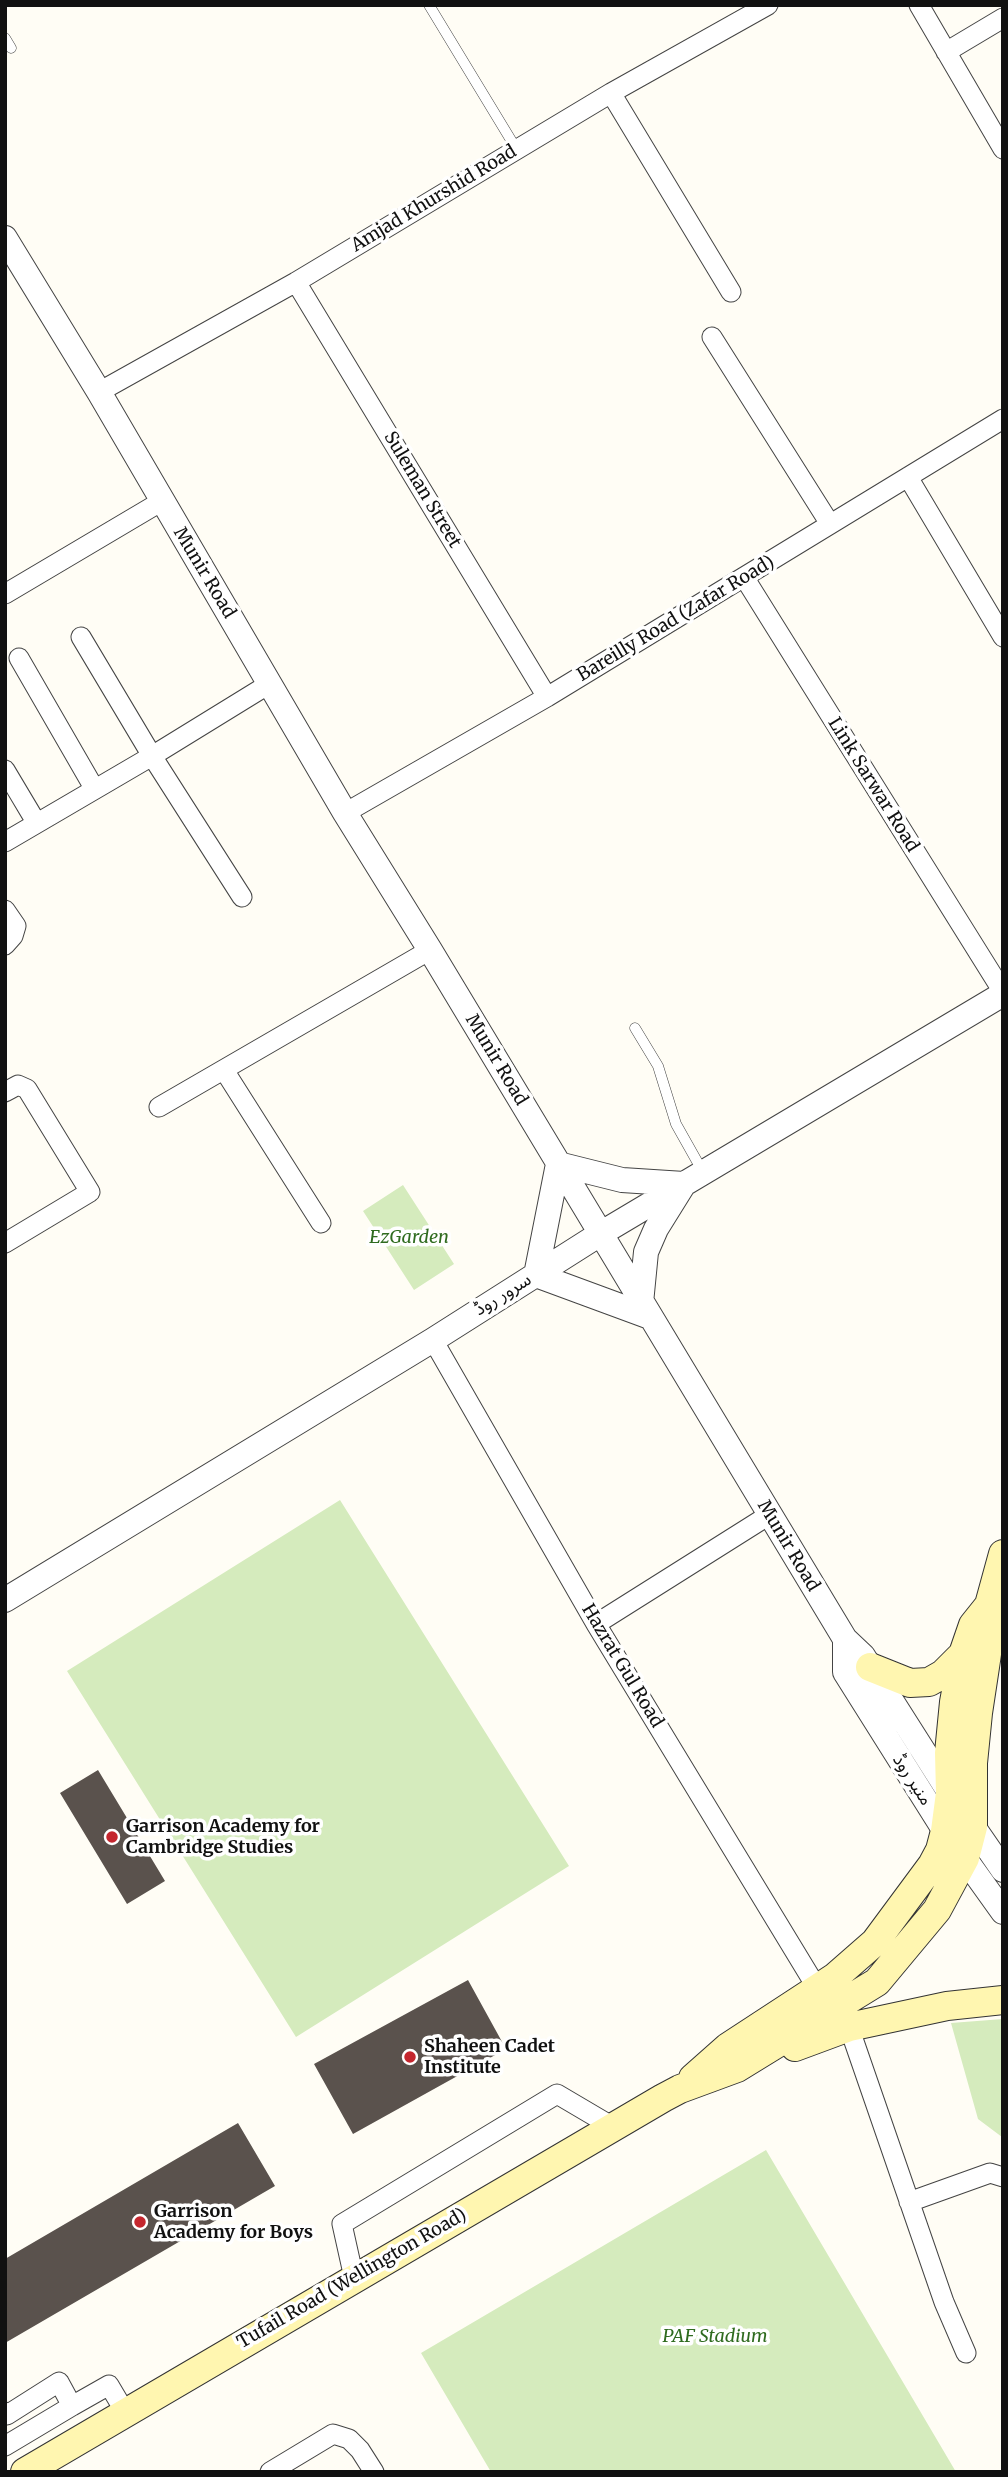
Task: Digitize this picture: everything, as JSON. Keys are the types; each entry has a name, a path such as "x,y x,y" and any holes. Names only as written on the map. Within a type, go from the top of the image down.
{"main road":[{"path":"870,1667 910,1683 929,1682 943,1674 963,1654 973,1625 989,1605 1003,1553"},
{"name":"Tufail Road (Wellington Road)","path":"25,2472 613,2127 681,2089 737,2068 767,2052 862,1992 889,1970 937,1910 965,1858 973,1827 973,1763 992,1621 989,1605"},
{"name":"Tufail Road (Wellington Road)","path":"681,2089 728,2047 835,1977 874,1942 932,1865 940,1850 945,1831 950,1793 948,1753 963,1654"},
{"path":"767,2052 798,2046 849,2027 947,2006 1003,2000"}],"street":[{"name":"Amjad Khurshid Road","path":"99,392 296,282 611,93 768,5"},
{"path":"919,5 1003,149"},
{"path":"946,52 1003,18"},
{"path":"611,93 731,292"},
{"name":"Munir Road","path":"5,238 99,392 345,813 769,1515 845,1639 863,1656 950,1793 1003,1870"},
{"name":"Suleman Street","path":"296,282 547,697"},
{"path":"712,337 830,524"},
{"name":"Bareilly Road (Zafar Road)","path":"345,813 547,697 1003,419"},
{"path":"908,477 1003,637"},
{"path":"5,594 162,501"},
{"name":"Link Sarwar Road","path":"744,577 1003,993"},
{"path":"81,636 152,756 242,897"},
{"path":"19,658 94,788"},
{"path":"5,842 269,684"},
{"path":"5,770 36,822"},
{"path":"5,910 16,926 13,936 5,945"},
{"path":"159,1107 430,950"},
{"name":"سرور روڈ","path":"5,1600 433,1340 600,1234 1003,993"},
{"path":"224,1070 321,1223"},
{"path":"5,1091 18,1085 27,1088 90,1192 5,1243"},
{"path":"558,1164 622,1180 693,1178 656,1229 646,1252 646,1310 536,1275 558,1164"},
{"name":"Hazrat Gul Road","path":"433,1340 596,1624 817,1988"},
{"path":"596,1624 769,1515"},
{"name":"منیر روڈ","path":"845,1639 845,1672 945,1831 1003,1912"},
{"path":"849,2027 944,2302 966,2353"},
{"path":"354,2278 342,2224 557,2094 613,2127"},
{"path":"909,2202 990,2173 1003,2177"},
{"path":"6,2414 59,2382 72,2406"},
{"path":"5,2446 109,2385 125,2412"},
{"path":"270,2472 333,2434 349,2439 360,2449 374,2472"}],"lane":[{"path":"429,5 517,150"},
{"path":"5,38 11,48"},
{"path":"635,1028 658,1066 693,1178"}],"green space":[{"name":"EzGarden","path":"403,1185 454,1264 414,1290 363,1211"},
{"path":"340,1500 569,1866 296,2037 67,1671"},
{"path":"1003,2019 1002,2137 978,2119 951,2023"},
{"name":"PAF Stadium","path":"766,2150 956,2472 491,2472 421,2353"}],"building":[{"name":"Garrison Academy for Cambridge Studies","path":"98,1770 165,1881 127,1904 60,1793"},
{"name":"Shaheen Cadet Institute","path":"468,1980 506,2049 353,2134 314,2064"},
{"name":"Garrison Academy for Boys","path":"238,2123 275,2186 5,2343 5,2259"}],"place":[{"name":"Garrison Academy for Cambridge Studies","path":"112,1837"},
{"name":"Shaheen Cadet Institute","path":"410,2057"},
{"name":"Garrison Academy for Boys","path":"140,2222"}]}
